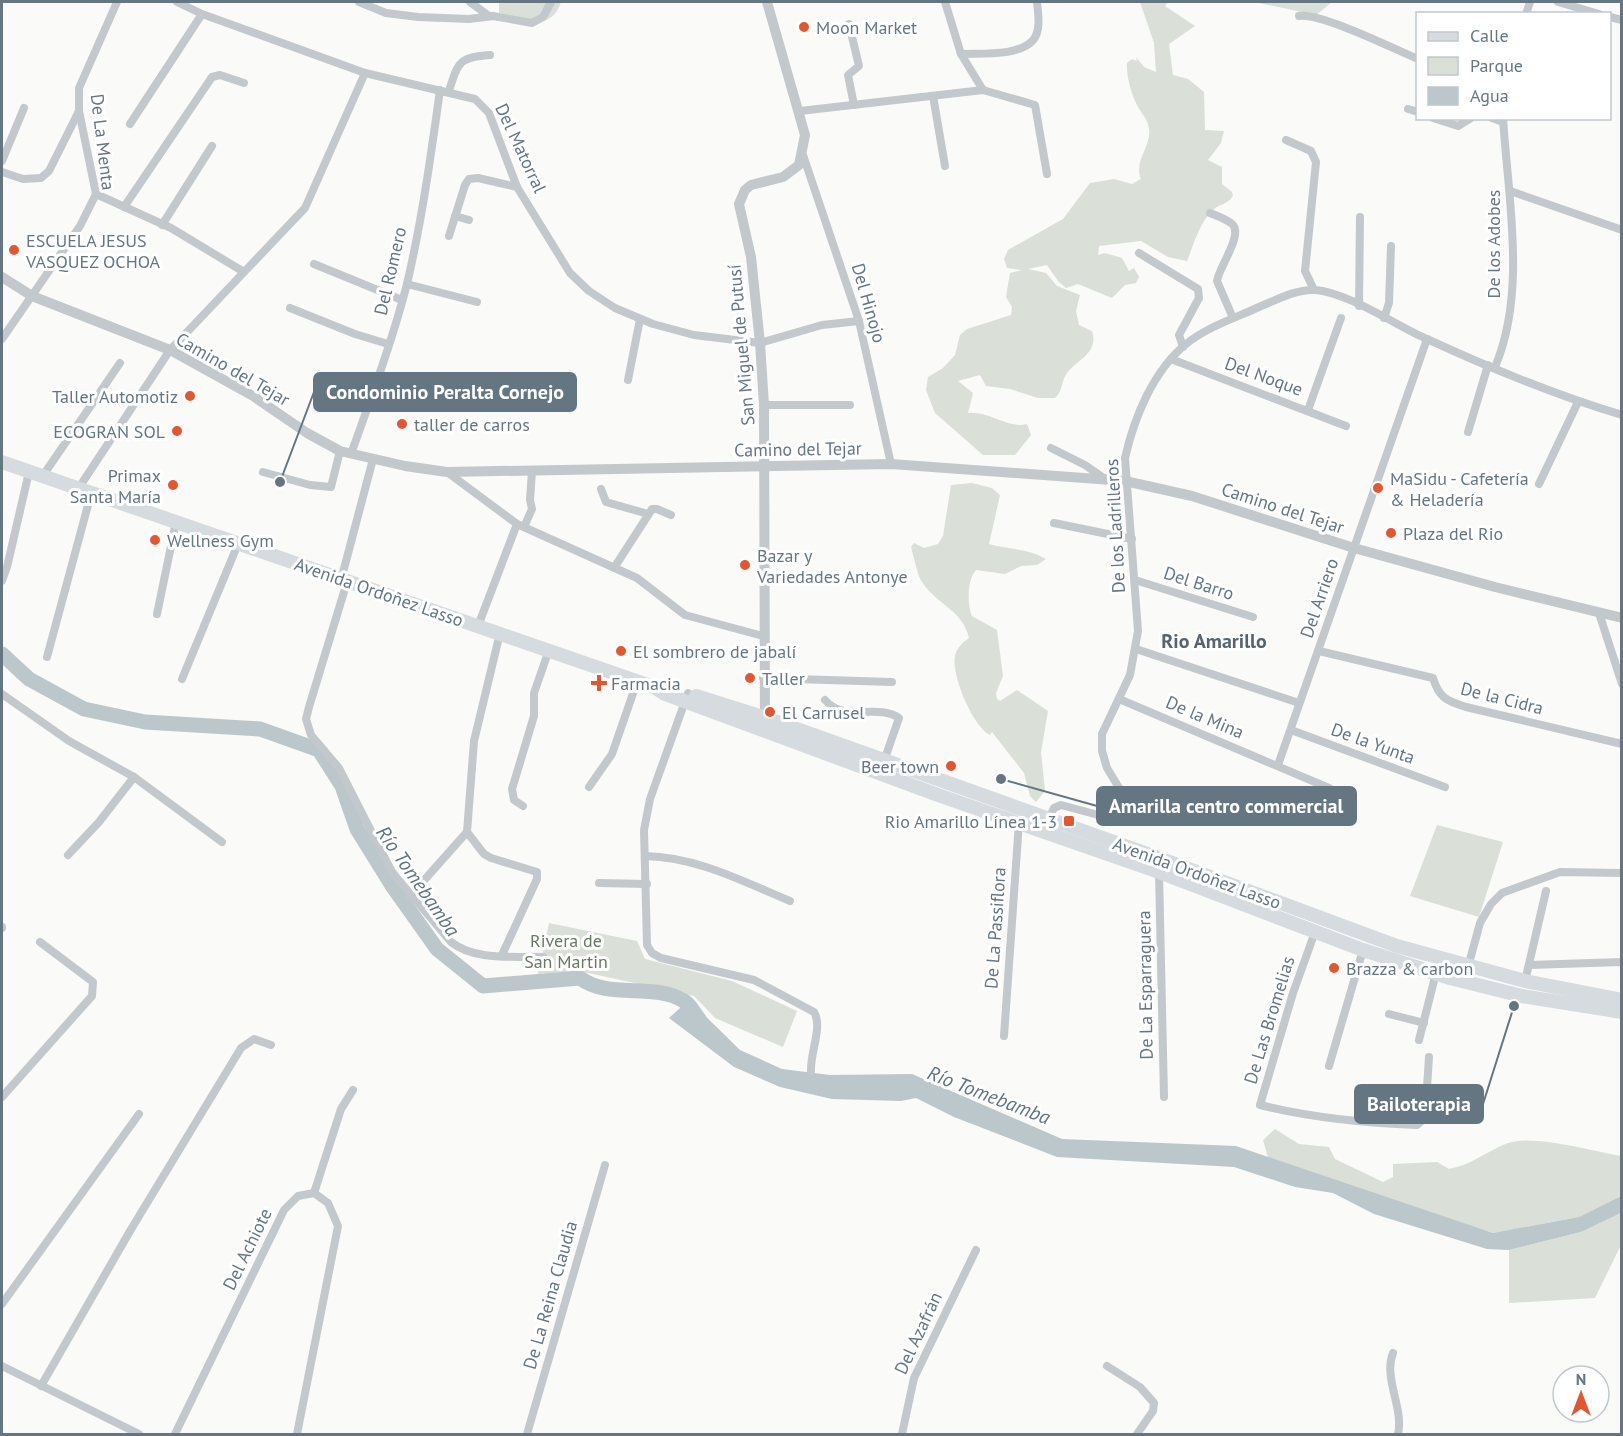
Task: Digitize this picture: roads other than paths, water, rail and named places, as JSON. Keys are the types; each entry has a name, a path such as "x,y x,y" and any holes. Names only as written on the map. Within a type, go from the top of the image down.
{"main road":[{"name":"Avenida Ordoñez Lasso","path":"2,462 764,724 1363,950 1436,973 1522,996 1622,1012"},
{"name":"Avenida Ordoñez Lasso","path":"764,724 884,761 1159,858 1348,930 1468,967 1622,1000"}],"street":[{"name":"De La Menta","path":"2,339 80,226 96,194 79,111 79,88 117,2"},
{"name":"Del Matorral","path":"177,2 202,14 365,72 475,99 489,113 518,187 570,273 598,297 615,308 640,319 694,335 760,343"},
{"path":"358,2 386,13 418,17 469,19 489,16 532,23 543,17 551,2"},
{"path":"470,2 489,16"},
{"path":"767,2 800,111 805,135 803,155"},
{"path":"945,2 961,54 983,90"},
{"path":"961,54 1011,50 1026,46 1034,38 1038,28 1038,2"},
{"path":"1557,2 1592,12"},
{"path":"130,124 202,14"},
{"path":"1299,16 1307,15 1336,24 1416,57"},
{"path":"849,24 860,66 848,75 854,105"},
{"name":"Del Romero","path":"263,472 310,486 331,487 378,378 402,300 445,91 465,57 490,56"},
{"path":"47,657 85,491 170,350 305,208 365,72"},
{"path":"124,207 212,77 220,75 244,83"},
{"path":"800,111 983,90 1035,105 1047,174"},
{"path":"933,96 945,166"},
{"path":"2,161 24,108"},
{"path":"1408,109 1416,111"},
{"path":"2,172 23,179 41,178 49,171 79,111"},
{"path":"1439,120 1458,126 1468,120"},
{"name":"De los Adobes","path":"1468,432 1491,366 1504,347 1509,318 1513,256 1503,120"},
{"path":"1286,140 1311,151 1316,162 1305,271 1314,290 1359,306 1427,339 1578,402 1622,415"},
{"path":"162,225 212,146"},
{"name":"Del Hinojo","path":"803,155 859,321 891,464"},
{"name":"San Miguel de Putusí","path":"764,724 766,467 764,405 751,257 740,213 741,196 751,185 783,177 792,172 799,165 803,155"},
{"path":"449,236 469,179 478,178 518,187"},
{"path":"1510,191 1622,230"},
{"path":"96,194 162,225 244,272"},
{"path":"1210,213 1232,224 1235,228 1235,239 1217,281 1233,318"},
{"path":"455,216 469,220"},
{"path":"1359,306 1360,217"},
{"path":"1384,318 1389,303 1391,246"},
{"path":"1139,254 1198,289 1199,298 1179,335 1183,347"},
{"path":"314,264 402,300"},
{"name":"Camino del Tejar","path":"2,276 32,296 170,350 253,396 307,433 346,452 373,459 447,472 891,464 1125,480 1192,496 1354,548 1599,614 1622,618"},
{"path":"406,284 477,302"},
{"name":"De los Ladrilleros","path":"1048,819 1054,808 1061,805 1102,816 1114,815 1120,811 1124,796 1107,768 1102,751 1102,734 1119,699 1136,649 1135,580 1125,458 1141,408 1171,359 1183,347 1233,318 1291,294 1314,290"},
{"path":"290,308 355,334 388,344"},
{"path":"1308,410 1341,318"},
{"path":"628,380 640,319"},
{"path":"760,343 822,326 859,321"},
{"name":"Del Arriero","path":"1278,765 1427,339"},
{"name":"Del Noque","path":"1171,359 1346,426"},
{"path":"2,581 35,474 120,363"},
{"path":"378,378 466,384"},
{"path":"1539,484 1578,402"},
{"path":"764,405 850,405"},
{"path":"1051,448 1085,465 1105,479"},
{"path":"373,459 344,581 309,707 307,728 339,768 392,872 410,896 455,945 475,953 543,957"},
{"path":"478,626 520,526 532,509 530,500 532,471"},
{"path":"447,472 520,526 637,578 685,615 763,636"},
{"path":"601,489 606,502 648,514"},
{"path":"615,568 654,508 671,515"},
{"path":"157,614 176,522"},
{"path":"1054,523 1132,539"},
{"path":"182,679 238,543"},
{"name":"Del Barro","path":"1135,580 1253,617"},
{"path":"1599,614 1622,684"},
{"path":"410,896 467,832 474,741 500,633"},
{"path":"1136,649 1299,703"},
{"path":"523,806 514,800 512,789 534,716 534,693 549,650"},
{"name":"De la Cidra","path":"1319,651 1433,678 1437,692 1444,700 1466,707 1622,744"},
{"path":"763,678 892,682"},
{"path":"589,787 612,754 637,682"},
{"path":"2,694 69,741 134,777 222,842"},
{"path":"686,697 650,799 644,830 647,945 652,953 661,958 754,980 814,1012 819,1020 819,1028 813,1042 811,1071"},
{"name":"De la Mina","path":"1119,699 1329,788"},
{"path":"825,700 839,711 887,714 899,718 884,761"},
{"name":"De la Yunta","path":"1291,730 1445,787"},
{"path":"68,855 99,822 134,777"},
{"name":"De La Passiflora","path":"1004,1036 1019,822"},
{"path":"467,832 484,854 528,868 538,875 502,955"},
{"path":"645,856 668,856 696,862 790,901"},
{"name":"De La Esparraguera","path":"1159,872 1164,1097"},
{"path":"1465,981 1480,923 1491,904 1502,893 1560,872 1622,873"},
{"path":"599,883 646,884"},
{"path":"1525,981 1546,891"},
{"name":"De Las Bromelias","path":"1315,932 1293,993 1260,1105 1299,1115 1417,1125 1425,1118 1430,1057"},
{"path":"2,1097 92,996 95,987 93,982 40,942"},
{"path":"1329,1066 1363,950"},
{"path":"1529,965 1622,962"},
{"path":"1419,1040 1436,973"},
{"path":"1389,1014 1424,1023"},
{"path":"41,1386 130,1231 242,1048 254,1039 271,1045"},
{"path":"297,1434 338,1226 328,1203 314,1193 341,1109 353,1090"},
{"path":"2,1304 139,1114"},
{"name":"De La Reina Claudia","path":"527,1434 605,1165"},
{"name":"Del Achiote","path":"175,1434 284,1210 297,1196 314,1193"},
{"name":"Del Azafrán","path":"902,1434 914,1378 976,1250"},
{"path":"1393,1353 1390,1362 1399,1415 1398,1434"},
{"path":"2,1366 139,1434"},
{"path":"1107,1366 1150,1396 1153,1411 1137,1434"}],"water":[{"path":"689,1000 740,1050 782,1069 830,1075 912,1074 1062,1139 1236,1146 1493,1233 1579,1217 1621,1196 1621,1213 1581,1232 1509,1250 1487,1249 1374,1214 1333,1193 1295,1187 1234,1167 1057,1157 954,1117 916,1098 901,1101 832,1099 780,1087 734,1067 669,1018"}],"waterway":[{"name":"Río Tomebamba","path":"2,654 29,679 84,709 145,722 260,729 319,750 342,786 357,829 393,887 437,949 483,986 580,978 592,985 604,988 672,995 686,1002 699,1019"}],"place":[{"name":"Moon Market","path":"804,27"},
{"name":"ESCUELA JESUS VASQUEZ OCHOA","path":"14,250"},
{"name":"Taller Automotiz","path":"190,396"},
{"name":"taller de carros","path":"402,424"},
{"name":"ECOGRAN SOL","path":"177,431"},
{"name":"Condominio Peralta Cornejo","path":"280,482"},
{"name":"Primax Santa María","path":"173,485"},
{"name":"MaSidu - Cafetería & Heladería","path":"1378,488"},
{"name":"Plaza del Rio","path":"1391,533"},
{"name":"Wellness Gym","path":"155,540"},
{"name":"Bazar y Variedades Antonye","path":"745,565"},
{"name":"El sombrero de jabalí","path":"621,651"},
{"name":"Taller","path":"750,678"},
{"name":"Farmacia","path":"599,683"},
{"name":"El Carrusel","path":"770,712"},
{"name":"Beer town","path":"951,766"},
{"name":"Amarilla centro commercial","path":"1001,779"},
{"name":"Rio Amarillo Línea 1-3","path":"1069,821"},
{"name":"Brazza & carbon","path":"1334,968"},
{"name":"Bailoterapia","path":"1514,1006"}],"district":[{"name":"Rio Amarillo","path":"1214,641"}],"park label":[{"name":"Rivera de San Martin","path":"566,950"}]}
